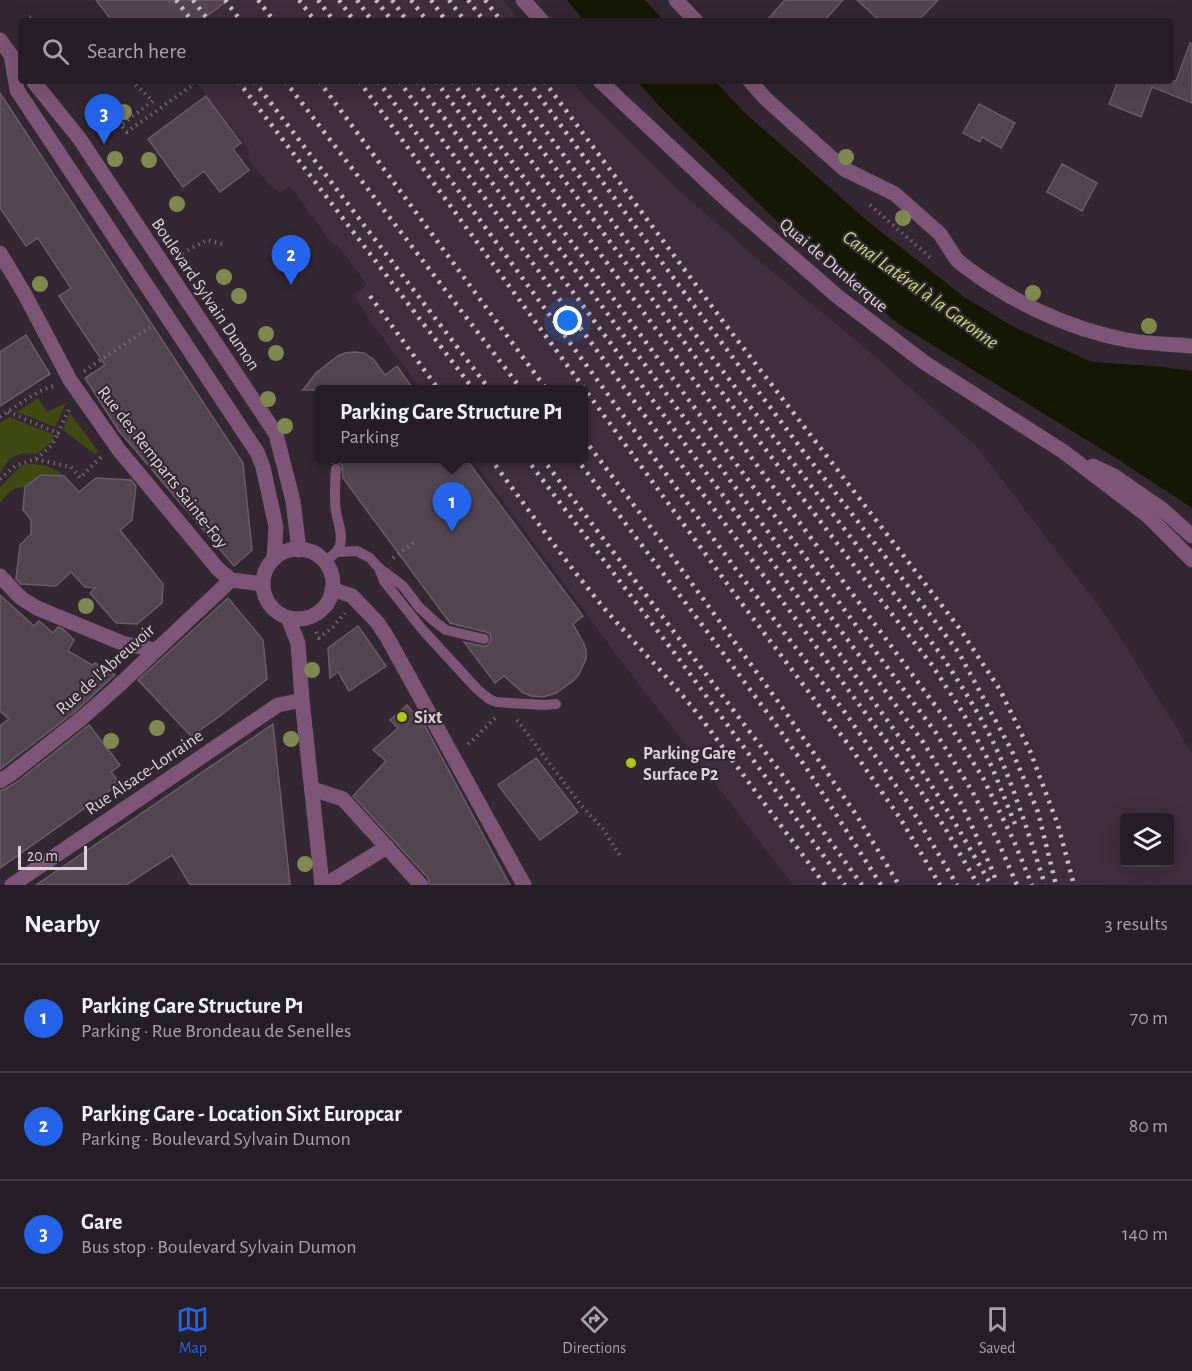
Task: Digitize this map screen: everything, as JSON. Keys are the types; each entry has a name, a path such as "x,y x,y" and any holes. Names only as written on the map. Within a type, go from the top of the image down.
{"street":[{"path":"523,0 539,18"},
{"path":"676,0 693,18"},
{"path":"0,40 13,63 17,90 257,452 263,467 276,527 274,559"},
{"path":"26,84 48,100"},
{"name":"Boulevard Sylvain Dumon","path":"35,84 79,138 276,434 293,501 299,550"},
{"name":"Quai de Dunkerque","path":"603,84 728,201 837,296 925,363 1064,452 1148,516 1192,560"},
{"path":"753,84 766,99 844,169 895,194 940,234 963,265 1001,291 1043,313 1083,328 1125,339 1192,346"},
{"name":"Rue des Remparts Sainte-Foy","path":"0,253 70,380 119,450 218,569 231,580"},
{"name":"Quai de Dunkerque","path":"1064,452 1114,476 1163,510 1192,536"},
{"path":"299,550 308,551 324,562 332,580 332,589 329,600 322,609 308,618 298,619 279,614 272,607 267,600 263,584 266,570 274,559 290,551 299,550"},
{"path":"0,576 21,598 37,608 123,643 155,650"},
{"path":"231,580 263,584"},
{"name":"Rue de l'Abreuvoir","path":"0,781 82,718 231,580"},
{"path":"332,589 352,596 377,622 525,885"},
{"path":"288,618 298,644 302,700 324,885 387,847"},
{"path":"298,644 308,618"},
{"name":"Rue Alsace-Lorraine","path":"12,885 278,705 302,700"},
{"path":"312,789 343,798 421,885"}],"lane":[{"path":"324,562 337,552 341,543 334,489 336,469"},
{"path":"337,552 357,551 370,558 379,568 403,586 419,607 446,630 484,639"},
{"path":"379,568 384,581 421,628 489,699 496,702 556,704"}],"path":[{"path":"134,84 153,101 121,125 127,132 194,84"},
{"path":"177,256 207,240 226,244"},
{"path":"0,417 45,388 70,380 161,320"},
{"path":"0,479 15,466 35,459 52,446 69,408 76,417"},
{"path":"8,412 58,433"},
{"path":"35,459 71,467 80,478 105,454"},
{"path":"319,638 342,618 348,607"},
{"path":"451,753 472,741 502,712"},
{"path":"512,714 581,805 603,829 621,857"}],"shaded area":[{"path":"96,0 503,0 518,18 110,18"},
{"path":"197,84 575,84 674,186 976,446 1110,621 1192,753 1192,885 793,885 613,650 475,463 588,463 588,385 418,385 354,295 367,285 337,244 334,246 290,186 280,193 267,183 246,156 250,151"}],"green space":[{"path":"38,398 47,412 66,403 55,427 17,412"},
{"path":"70,413 98,451 95,454 63,430"},
{"path":"9,417 55,435 51,443 36,454 23,454 10,459 0,474 0,423"},
{"path":"25,464 46,466 64,476 41,475 25,487 10,491 0,503 0,487"}],"water":[{"path":"567,0 645,0 661,18 582,18"},
{"name":"Canal Latéral à la Garonne","path":"640,84 718,84 745,113 870,223 964,297 1014,327 1092,362 1192,371 1192,508 1119,460 900,325 792,236 662,109"}],"building":[{"path":"96,0 228,0 204,18 110,18"},
{"path":"785,0 843,0 827,18 769,18"},
{"path":"857,0 938,0 921,18 877,18"},
{"path":"1190,43 1192,44 1192,103 1152,87 1141,117 1109,104 1117,84 1174,84"},
{"path":"0,93 243,463 252,550 234,566 119,431 85,378 105,365 59,296 71,288 38,238 26,246 0,208"},
{"path":"206,96 241,143 233,149 249,170 220,192 204,171 183,187 148,139"},
{"path":"979,104 1015,123 1001,148 982,137 980,142 963,133"},
{"path":"1062,164 1097,183 1082,211 1047,192"},
{"path":"26,335 50,374 0,406 0,352"},
{"path":"345,353 364,353 373,359 385,375 397,366 410,385 315,385 315,390 303,390 316,373"},
{"path":"339,463 469,463 583,616 573,624 584,644 586,659 573,681 556,693 543,697 531,696 522,692 504,676 495,683 464,642 487,646 491,640 490,634 450,623 343,478 342,465"},
{"path":"41,475 64,476 79,492 96,478 131,480 136,486 132,520 120,530 163,584 162,603 137,624 116,623 90,593 95,588 85,587 71,572 56,586 21,584 16,579 20,545 31,534 31,520 23,510 25,487"},
{"path":"0,595 34,626 39,621 53,633 58,627 63,629 74,640 68,651 115,675 76,711 0,769 0,726 9,719 0,711"},
{"path":"228,598 263,640 267,679 191,736 138,680"},
{"path":"358,626 386,666 349,691 338,672 330,678 328,648"},
{"path":"407,705 414,713 416,710 418,713 510,885 430,885 428,878 353,796 386,761 373,750 398,728 390,720"},
{"path":"273,724 290,885 190,885 172,855 126,885 36,885"},
{"path":"89,725 120,765 111,772 120,783 0,868 0,791 17,782"},
{"path":"536,758 578,812 540,840 498,785"}],"railway":[{"path":"176,0 190,18"},
{"path":"193,0 207,18"},
{"path":"225,0 239,18"},
{"path":"258,0 272,18"},
{"path":"299,0 313,18"},
{"path":"318,0 332,18"},
{"path":"339,0 352,18"},
{"path":"357,0 370,18"},
{"path":"376,0 390,18"},
{"path":"392,0 405,18"},
{"path":"411,0 425,18"},
{"path":"431,0 444,18"},
{"path":"449,0 463,18"},
{"path":"468,0 482,18"},
{"path":"485,0 499,18"},
{"path":"240,84 470,385"},
{"path":"256,84 486,385"},
{"path":"287,84 518,385"},
{"path":"321,84 543,385"},
{"path":"361,84 582,385"},
{"path":"380,84 738,572 844,711 908,803 957,885"},
{"path":"401,84 901,761 945,828 978,885"},
{"path":"419,84 910,752 991,885"},
{"path":"438,84 923,742 963,807 997,883"},
{"path":"454,84 936,733 972,791 997,839 1017,885"},
{"path":"474,84 949,724 983,778 1013,839 1032,885"},
{"path":"493,84 702,366 932,665 963,713 992,767 1015,824"},
{"path":"511,84 712,357 942,656 975,708 997,750 1020,809 1045,885"},
{"path":"530,84 803,451 959,653 1012,751 1038,812 1056,885"},
{"path":"546,84 728,328 960,629 1000,690 1030,751 1058,825 1074,885"},
{"path":"370,296 435,385"},
{"path":"588,394 851,748 900,818 940,885"},
{"path":"588,444 782,707 857,816 899,885"},
{"path":"494,463 589,590 701,718 825,885"},
{"path":"530,463 679,659 845,885"},
{"path":"546,463 778,769 862,885"},
{"path":"580,463 777,726 881,885"}],"place":[{"name":"Gare","path":"104,144"},
{"name":"Parking Gare - Location Sixt Europcar","path":"291,285"},
{"name":"Parking Gare Structure P1","path":"452,532"},
{"name":"Sixt","path":"402,717"},
{"name":"Parking Gare Surface P2","path":"631,763"}]}
